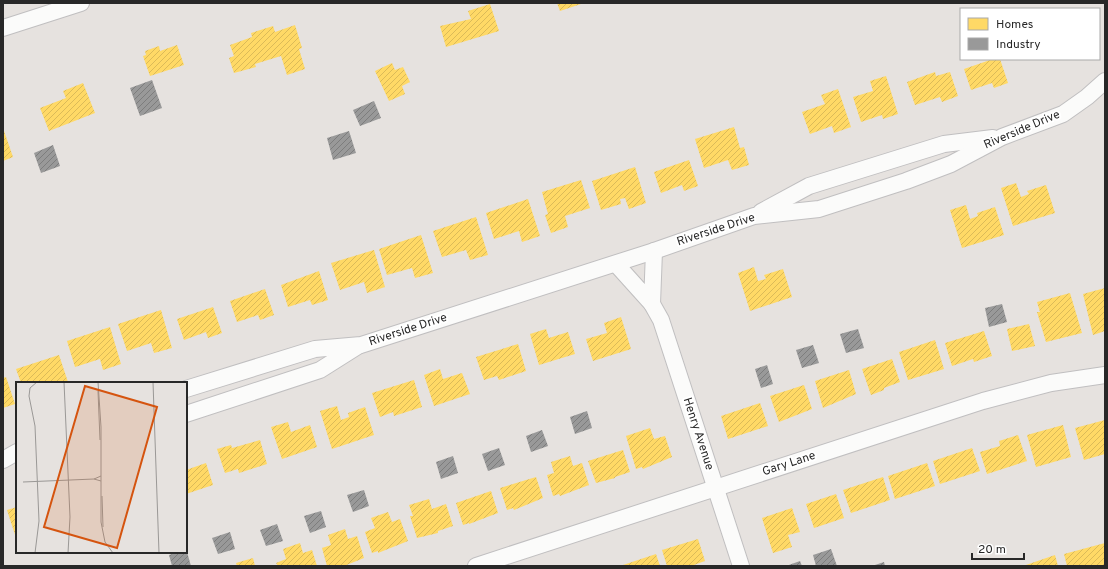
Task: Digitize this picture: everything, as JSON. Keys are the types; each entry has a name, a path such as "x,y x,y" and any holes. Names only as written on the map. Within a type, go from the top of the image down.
{"street":[{"path":"3,28 81,3"},
{"name":"Riverside Drive","path":"187,389 315,349 362,344 616,264 754,216 819,209 951,164 1002,137 1062,114 1087,97 1105,82"},
{"path":"754,216 809,186 944,144 1002,137"},
{"path":"652,304 654,251"},
{"name":"Henry Avenue","path":"616,264 652,304 661,320 741,566"},
{"name":"Riverside Drive","path":"187,414 320,370 362,344"},
{"name":"Gary Lane","path":"476,566 983,402 1051,383 1105,375"},
{"path":"3,461 16,453"},
{"path":"3,461 16,460"}],"building: Homes":[{"path":"557,3 584,3 560,11"},
{"path":"490,4 499,31 446,47 440,26 471,19 468,11"},
{"path":"295,25 302,48 299,49 305,69 287,75 281,56 255,64 256,67 234,73 229,58 234,56 230,45 252,37 251,33 273,26 275,32"},
{"path":"177,45 184,65 150,76 143,56 146,55 145,51 159,46 160,51"},
{"path":"990,60 1000,60 1008,83 994,88 992,83 971,90 964,69"},
{"path":"392,63 395,70 403,67 410,82 402,86 405,94 389,101 375,71"},
{"path":"935,72 936,76 950,72 958,96 942,102 940,97 915,105 907,82"},
{"path":"886,76 898,114 883,119 882,115 861,122 853,97 873,91 870,81"},
{"path":"83,83 95,113 49,131 40,108 66,98 63,91"},
{"path":"838,89 851,127 834,133 832,126 810,134 802,112 825,104 821,95"},
{"path":"734,127 740,148 744,147 749,165 732,170 728,160 704,168 695,139"},
{"path":"3,128 13,157 3,161"},
{"path":"689,160 698,186 684,191 682,185 661,193 654,172"},
{"path":"635,167 646,203 629,209 625,198 620,199 621,204 601,210 592,181"},
{"path":"581,180 590,208 565,216 568,227 551,233 545,215 548,214 542,192"},
{"path":"1016,183 1021,197 1029,194 1027,191 1046,185 1055,213 1013,226 1001,188"},
{"path":"528,199 540,236 522,242 519,231 494,239 486,213"},
{"path":"966,205 970,219 978,216 977,213 995,207 1004,235 962,248 950,210"},
{"path":"476,217 488,255 470,260 466,250 442,257 433,231"},
{"path":"421,235 433,273 415,278 412,268 387,275 379,249"},
{"path":"374,250 385,287 367,293 364,282 340,290 331,263"},
{"path":"754,267 758,281 766,279 764,275 783,269 792,297 750,311 738,273"},
{"path":"319,271 328,300 312,305 310,300 288,307 281,285"},
{"path":"1105,288 1105,331 1093,335 1083,294"},
{"path":"265,289 274,315 260,320 258,315 237,322 230,301"},
{"path":"1070,293 1082,333 1046,342 1037,312 1040,312 1037,302"},
{"path":"213,307 222,333 208,338 206,332 184,340 177,319"},
{"path":"161,310 172,348 154,353 151,343 127,351 118,324"},
{"path":"621,317 631,349 593,361 586,339 607,333 604,323"},
{"path":"1029,324 1035,346 1012,351 1007,329"},
{"path":"110,327 121,364 103,370 100,359 75,367 67,341"},
{"path":"546,329 549,338 568,332 575,354 539,365 530,334"},
{"path":"984,331 992,356 974,362 973,359 952,366 945,343"},
{"path":"935,340 944,369 908,380 899,352"},
{"path":"518,344 526,371 499,380 497,376 484,380 476,357"},
{"path":"59,355 68,382 21,382 16,369"},
{"path":"892,359 900,382 871,395 862,369"},
{"path":"440,369 443,379 462,373 470,394 434,406 424,375"},
{"path":"849,370 856,394 823,408 815,381"},
{"path":"6,377 15,404 3,408 3,378"},
{"path":"414,380 422,407 394,416 393,412 380,417 372,393"},
{"path":"804,385 812,409 779,422 770,396"},
{"path":"760,403 768,426 728,439 721,416"},
{"path":"337,406 341,420 349,417 348,413 365,407 374,435 332,449 320,411"},
{"path":"1105,420 1105,454 1084,460 1075,428"},
{"path":"288,422 291,432 310,425 317,447 282,459 271,427"},
{"path":"1063,425 1071,457 1036,467 1027,435"},
{"path":"650,428 654,439 665,436 672,457 643,469 642,467 636,469 626,436"},
{"path":"1018,435 1027,461 987,474 980,452 1000,446 999,441"},
{"path":"260,440 267,464 239,473 238,469 225,473 217,449 231,445 232,448"},
{"path":"972,448 980,471 940,484 933,461"},
{"path":"623,450 630,472 596,483 588,461"},
{"path":"570,456 573,466 582,463 589,485 560,496 559,494 553,496 547,475 554,473 551,462"},
{"path":"206,463 213,485 187,494 187,470"},
{"path":"927,463 935,486 895,499 888,476"},
{"path":"536,477 543,498 514,510 513,508 507,510 500,488"},
{"path":"883,477 890,500 851,513 843,490"},
{"path":"491,491 498,513 463,525 456,503"},
{"path":"836,494 844,518 814,528 806,504"},
{"path":"429,499 432,509 446,504 453,526 438,531 438,533 417,538 410,516 413,516 409,505"},
{"path":"16,507 16,538 7,510"},
{"path":"792,508 800,532 788,535 792,547 773,553 762,518"},
{"path":"388,512 392,522 400,519 408,541 378,553 378,551 372,553 365,532 375,528 371,518"},
{"path":"345,529 348,539 357,536 364,558 344,566 327,566 322,548 331,545 328,535"},
{"path":"698,539 705,561 691,566 667,566 662,550"},
{"path":"300,543 303,553 312,550 317,566 278,566 276,563 286,559 283,549"},
{"path":"1105,543 1105,566 1067,566 1064,554"},
{"path":"656,554 660,566 623,566 623,565"},
{"path":"1055,555 1058,566 1023,566"},
{"path":"253,558 255,566 237,566 236,563"}],"building: Industry":[{"path":"152,80 162,108 140,116 130,88"},
{"path":"374,101 381,118 360,126 353,110"},
{"path":"349,131 356,153 333,160 327,138"},
{"path":"53,145 60,166 41,173 34,153"},
{"path":"1002,304 1007,322 989,327 985,308"},
{"path":"858,329 864,348 846,353 840,334"},
{"path":"813,345 819,363 802,368 796,350"},
{"path":"767,365 773,384 761,388 755,369"},
{"path":"587,411 592,428 575,434 570,417"},
{"path":"542,430 548,446 531,452 526,436"},
{"path":"499,448 505,465 488,471 482,454"},
{"path":"453,456 458,473 441,479 436,462"},
{"path":"364,490 369,506 353,512 347,495"},
{"path":"321,511 326,527 310,533 304,516"},
{"path":"277,524 283,541 266,546 260,530"},
{"path":"230,532 235,549 218,554 212,538"},
{"path":"831,549 837,566 816,566 813,555"},
{"path":"187,552 191,566 172,566 169,555"},
{"path":"800,561 802,566 786,566"},
{"path":"884,562 885,566 872,566"}]}
